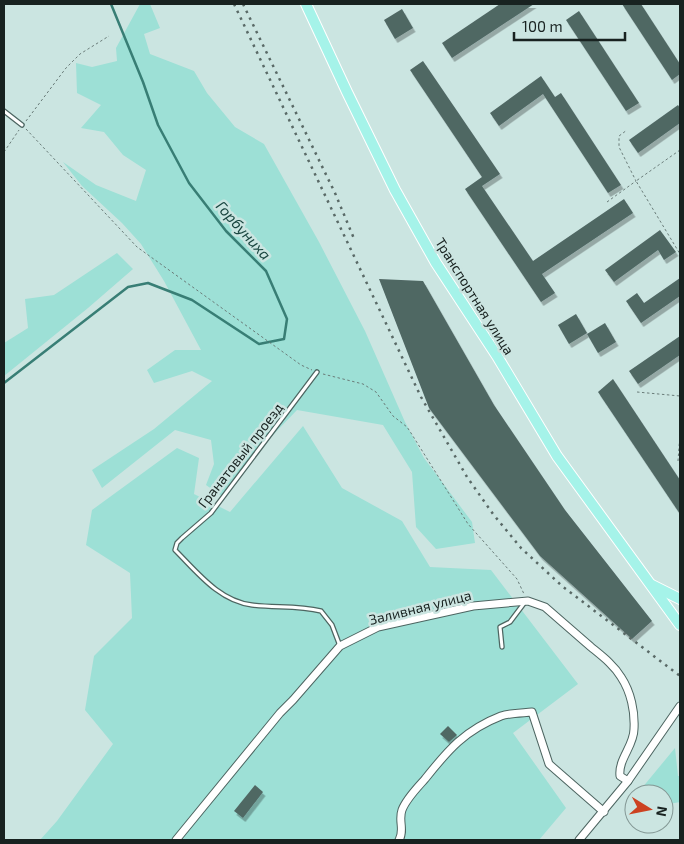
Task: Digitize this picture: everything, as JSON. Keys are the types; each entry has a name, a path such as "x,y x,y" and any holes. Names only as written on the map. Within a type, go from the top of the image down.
{"main road":[{"name":"Транспортная улица","path":"306,4 346,92 395,190 436,263 497,356 557,456 680,625"},
{"path":"651,585 680,599"}],"street":[{"name":"Заливная улица","path":"176,840 280,713 340,646 378,627 472,606 527,601"},
{"path":"527,601 545,607 609,663 621,677 628,692 634,718 632,743 619,771 620,776 628,781"},
{"path":"580,840 628,781 680,706"},
{"path":"399,840 403,831 400,816 405,804 447,750 461,738 476,729 503,716 522,713 532,712 549,764 604,812"}],"lane":[{"path":"4,111 22,125"},
{"name":"Гранатовый проезд","path":"317,372 212,514 182,538 177,543 175,550 214,588 231,599 250,605 300,607 321,611 332,625 340,646"},
{"path":"502,647 500,627 510,622 527,601"}],"path":[{"path":"4,152 22,125 75,58 109,36"},
{"path":"22,125 137,246 301,365 317,372 362,384 376,392 393,416 407,427 468,524 517,578 527,601"},
{"path":"627,130 619,136 619,147 636,181 680,254"},
{"path":"607,202 680,150"},
{"path":"636,392 680,396"},
{"path":"678,461 680,434"}],"green space":[{"path":"140,4 150,4 160,28 144,34 150,54 194,71 207,93 235,127 264,144 319,242 365,331 405,422 424,458 472,522 475,543 436,549 416,527 412,472 383,425 297,410 271,437 223,497 206,485 214,464 211,440 175,430 102,488 92,470 154,429 212,381 192,371 154,383 147,370 175,350 201,350 164,281 141,244 122,223 82,186 63,162 96,185 136,201 146,170 123,155 104,132 81,128 101,105 77,93 76,63 92,67 117,61 116,48"},
{"path":"117,253 133,269 4,376 4,343 28,328 25,299 54,295"},
{"path":"303,426 342,488 402,521 430,567 491,570 578,684 513,733 566,808 539,840 40,840 57,821 113,744 85,710 94,656 132,618 130,573 86,545 92,510 177,448 199,458 194,494 230,512"},
{"path":"675,748 678,776 680,776 680,802 674,803 674,784 645,784"}],"building":[{"path":"500,4 534,4 452,58 442,43"},
{"path":"622,4 641,4 680,64 680,74 672,80"},
{"path":"402,9 413,28 395,39 384,20"},
{"path":"579,11 639,103 626,111 566,20"},
{"path":"423,61 500,174 482,186 533,261 624,199 633,213 542,274 555,293 541,302 465,189 482,177 410,70"},
{"path":"541,76 555,97 561,93 621,185 608,193 543,94 499,126 490,113"},
{"path":"678,105 680,108 680,123 638,153 629,140"},
{"path":"660,230 676,252 664,260 658,250 614,282 605,270"},
{"path":"680,278 680,296 641,323 626,301 637,293 644,303"},
{"path":"379,279 423,281 494,405 565,510 652,621 632,639 540,556 429,408"},
{"path":"576,314 587,333 569,344 558,325"},
{"path":"605,323 616,342 598,353 587,334"},
{"path":"680,336 680,355 638,384 629,371"},
{"path":"613,379 680,480 680,514 598,392"},
{"path":"448,726 457,735 449,742 440,734"},
{"path":"255,785 263,792 243,818 234,811"}],"waterway":[{"name":"Горбуниха","path":"4,383 128,287 148,283 192,300 259,344 284,339 287,319 266,271 226,231 189,183 158,125 143,82 111,4"}],"railway":[{"path":"234,4 421,397 467,477 493,514 521,548 562,586 680,676"},
{"path":"243,4 335,193 355,241"}]}
